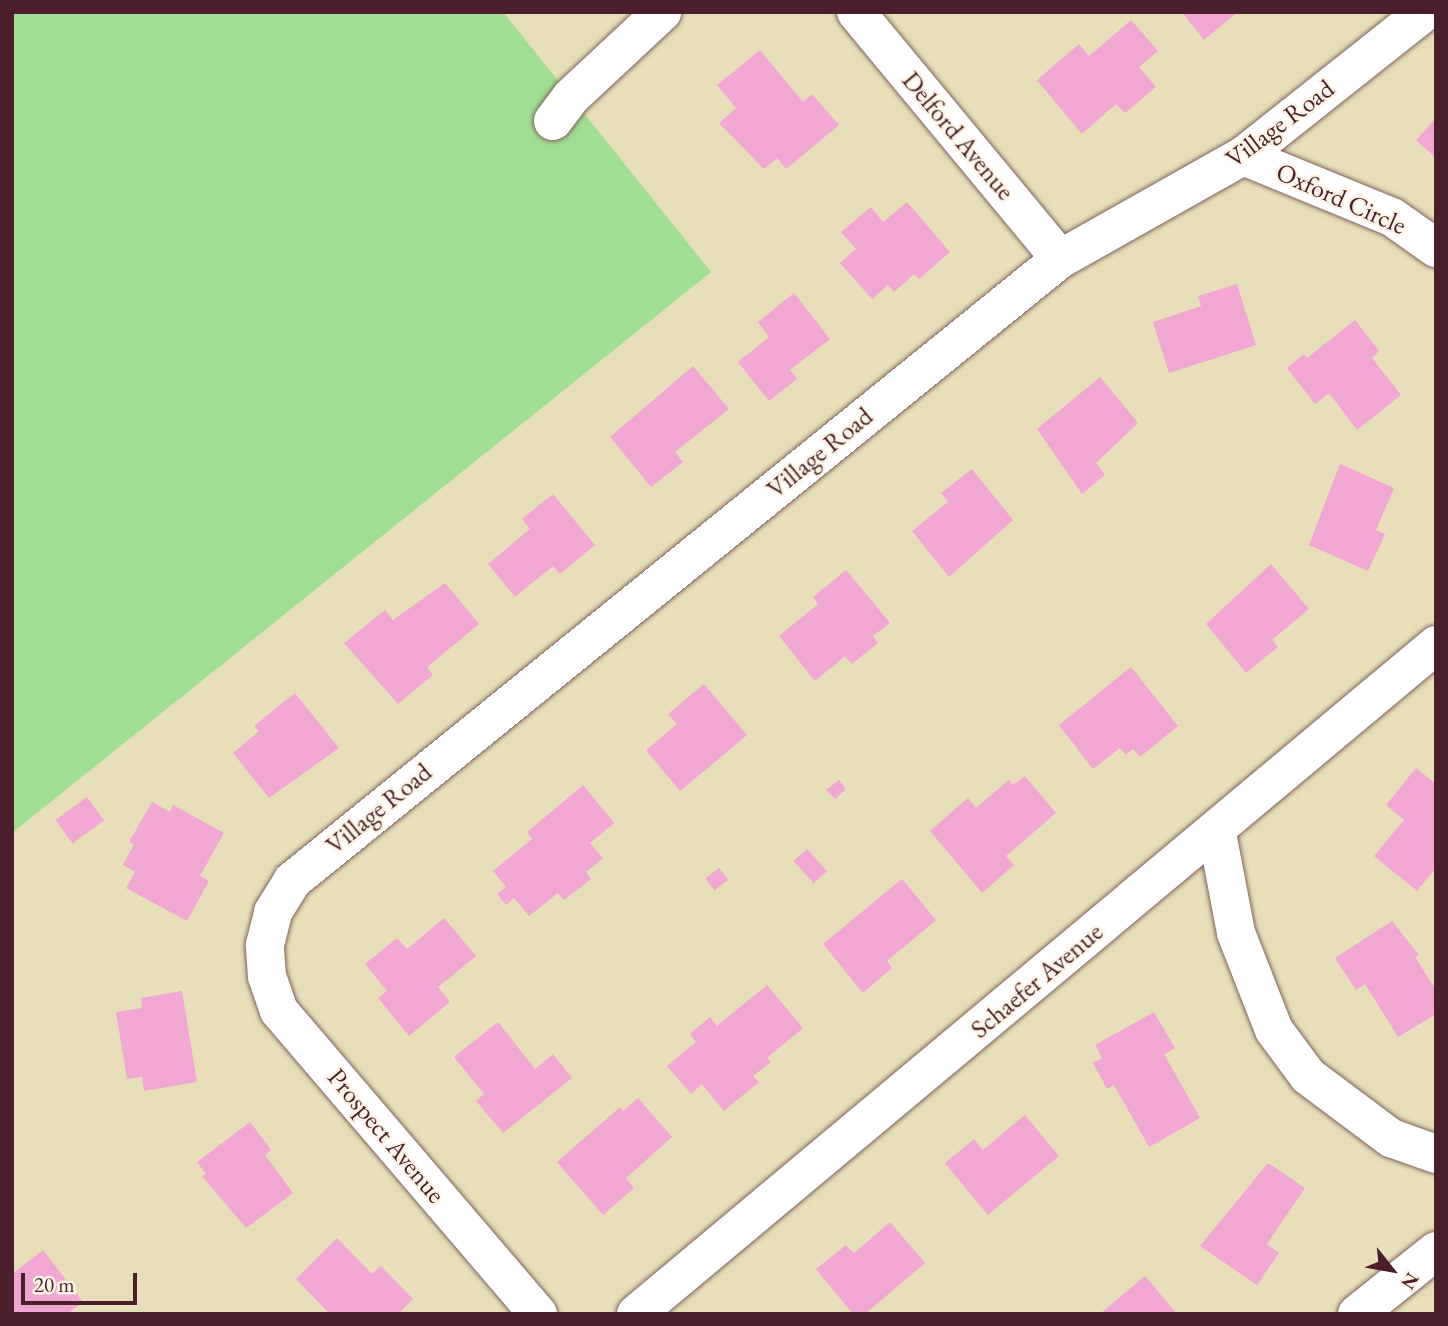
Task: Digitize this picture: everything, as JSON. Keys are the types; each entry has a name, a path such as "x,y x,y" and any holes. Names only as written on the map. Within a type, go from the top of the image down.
{"street":[{"path":"552,121 571,97 662,12"},
{"name":"Delford Avenue","path":"856,12 1060,259"},
{"name":"Village Road","path":"265,945 273,912 303,870 1060,259 1243,156 1424,12"},
{"name":"Oxford Circle","path":"1243,156 1392,217 1436,248"},
{"name":"Schaefer Avenue","path":"636,1314 1217,833 1436,645"},
{"path":"1217,833 1236,933 1274,1030 1308,1076 1391,1138 1436,1154"},
{"name":"Prospect Avenue","path":"265,945 267,977 279,1011 538,1314"},
{"path":"1357,1314 1436,1251"}],"green space":[{"path":"12,12 503,12 711,272 12,833"}],"building":[{"path":"1182,12 1238,12 1204,40"},
{"path":"1131,20 1158,51 1139,67 1156,87 1125,113 1116,104 1082,134 1037,80 1079,44 1089,56"},
{"path":"760,50 803,102 812,94 839,125 786,169 777,158 764,169 719,123 736,108 717,85"},
{"path":"1436,118 1436,158 1416,140"},
{"path":"907,202 950,252 919,279 914,274 894,292 888,285 872,299 840,263 856,249 841,232 871,207 883,222"},
{"path":"1237,284 1256,345 1169,373 1153,322 1201,306 1198,296"},
{"path":"794,293 830,339 790,370 797,379 769,401 738,362 769,337 758,322"},
{"path":"1355,320 1379,351 1372,358 1401,395 1357,430 1329,393 1315,404 1287,368 1304,354 1307,358"},
{"path":"693,366 729,409 675,452 683,462 651,487 610,437"},
{"path":"1100,377 1138,423 1096,463 1105,475 1082,494 1037,429"},
{"path":"1340,464 1394,488 1376,530 1385,534 1368,571 1309,545"},
{"path":"972,469 1013,520 949,577 912,531 948,502 941,493"},
{"path":"553,494 595,545 560,574 553,566 515,597 488,564 530,529 522,519"},
{"path":"1271,564 1309,609 1272,640 1278,647 1246,673 1206,624"},
{"path":"846,570 890,623 873,636 878,643 852,664 845,656 815,681 779,636 818,604 813,597"},
{"path":"445,583 479,624 427,667 433,675 398,704 344,643 385,610 393,620"},
{"path":"1131,667 1178,726 1140,757 1133,749 1126,755 1120,748 1093,769 1059,725"},
{"path":"704,684 747,735 680,791 646,750 677,724 668,714"},
{"path":"295,693 339,748 269,798 233,753 259,731 254,726"},
{"path":"1416,768 1436,784 1436,868 1417,891 1374,856 1404,820 1386,805"},
{"path":"1025,776 1056,813 1006,856 1014,865 982,893 930,831 968,798 976,808 1009,780 1013,785"},
{"path":"839,780 846,789 835,799 826,790"},
{"path":"583,785 614,823 590,843 603,858 586,872 591,879 564,900 558,893 529,916 514,898 506,905 497,894 506,887 493,871 532,839 527,832"},
{"path":"87,797 104,820 72,843 55,820"},
{"path":"152,802 170,812 173,805 224,833 200,876 209,881 187,921 126,888 135,872 123,865 134,844 129,842"},
{"path":"807,849 827,871 814,883 794,861"},
{"path":"719,868 728,880 714,890 705,878"},
{"path":"902,879 936,920 887,961 892,968 863,993 823,944"},
{"path":"444,918 476,956 438,987 450,1002 409,1036 378,998 387,991 365,964 397,938 407,949"},
{"path":"1392,921 1419,955 1415,957 1436,990 1436,1014 1398,1037 1365,984 1356,990 1335,958"},
{"path":"767,985 803,1028 767,1058 771,1062 753,1076 759,1082 724,1111 702,1084 691,1094 667,1066 696,1042 690,1034 710,1017 717,1026"},
{"path":"182,991 197,1082 144,1091 142,1077 127,1079 116,1012 142,1008 141,998"},
{"path":"1154,1012 1175,1048 1164,1054 1200,1118 1149,1147 1114,1085 1107,1089 1093,1063 1102,1058 1095,1045"},
{"path":"498,1022 535,1069 553,1054 572,1078 503,1133 476,1101 484,1094 454,1057"},
{"path":"638,1098 672,1137 626,1178 634,1188 603,1215 557,1162 620,1107 623,1111"},
{"path":"1025,1115 1059,1156 988,1215 945,1163 974,1139 983,1150"},
{"path":"250,1122 271,1150 265,1155 293,1193 246,1228 202,1176 206,1174 197,1162"},
{"path":"1268,1163 1305,1188 1267,1244 1279,1253 1257,1285 1200,1246"},
{"path":"890,1222 925,1263 865,1314 853,1314 816,1269 846,1245 854,1253"},
{"path":"337,1238 372,1274 381,1266 413,1299 398,1314 330,1314 296,1279"},
{"path":"43,1250 83,1302 67,1314 12,1314 12,1274"},
{"path":"1145,1276 1177,1314 1100,1314"}]}
